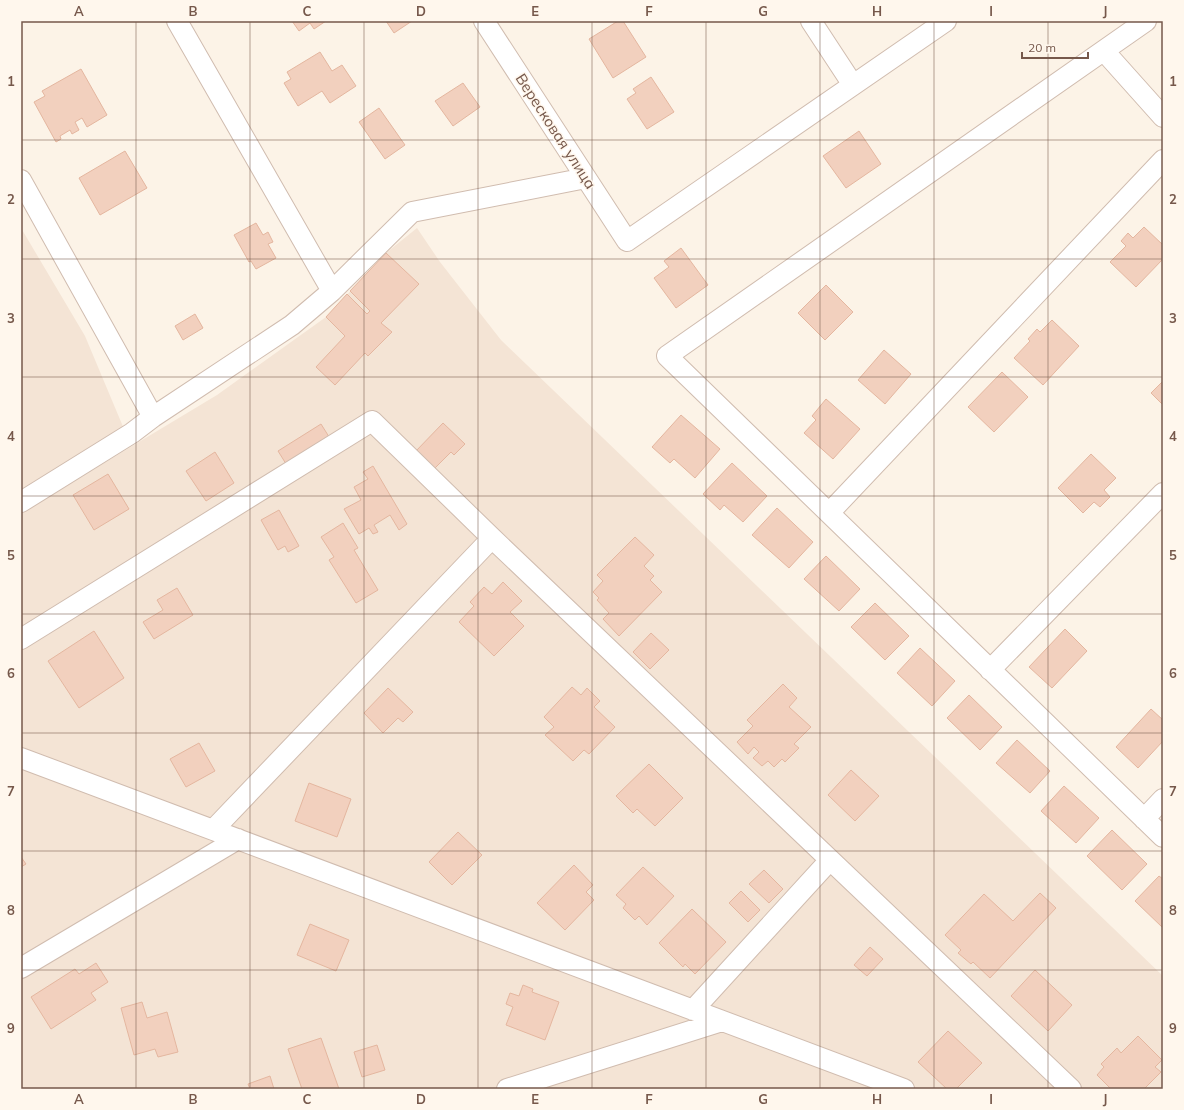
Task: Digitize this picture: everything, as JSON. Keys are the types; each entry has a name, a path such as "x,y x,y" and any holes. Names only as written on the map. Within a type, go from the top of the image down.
{"street":[{"path":"177,21 332,291"},
{"name":"Вересковая улица","path":"484,21 627,241 853,85"},
{"path":"811,21 853,85 946,21"},
{"path":"1146,21 667,356 1163,837"},
{"path":"1104,51 1163,117"},
{"path":"829,513 1163,160"},
{"path":"21,502 132,433 153,417 292,325 332,291 412,212 586,178"},
{"path":"21,180 153,417"},
{"path":"21,639 372,421 492,538 1071,1089"},
{"path":"990,670 1163,493"},
{"path":"213,830 492,538"},
{"path":"21,758 904,1089"},
{"path":"1144,819 1163,799"},
{"path":"21,968 238,839"},
{"path":"693,1010 830,860"},
{"path":"506,1089 722,1021"}],"shaded area":[{"path":"21,228 85,336 124,429 21,492"},
{"path":"417,228 440,262 501,340 1163,976 1163,1089 21,1089 21,513 217,395 326,317 386,253"}],"building":[{"path":"292,21 326,21 314,29 310,23 299,31"},
{"path":"386,21 412,21 394,33"},
{"path":"618,21 623,21 646,57 613,78 589,39"},
{"path":"320,52 332,71 342,65 356,86 330,103 322,91 298,106 284,83 291,79 287,72"},
{"path":"81,69 107,115 87,127 82,118 75,122 79,130 72,134 70,130 60,136 61,139 56,142 34,102 45,96 42,91"},
{"path":"651,77 674,112 647,129 627,99 636,93 633,89"},
{"path":"463,83 480,107 453,126 435,101"},
{"path":"379,108 405,145 385,159 359,122"},
{"path":"859,131 881,164 846,188 823,156"},
{"path":"125,151 147,188 100,215 79,178"},
{"path":"256,223 263,235 268,232 273,242 268,244 276,258 256,269 251,261 249,262 234,235"},
{"path":"1144,227 1163,245 1163,259 1136,287 1110,262 1126,246 1121,241 1128,233 1133,238"},
{"path":"681,248 708,285 676,308 654,278 669,267 664,261"},
{"path":"386,253 419,284 381,323 392,332 368,356 365,353 335,385 316,367 345,336 326,317 347,294 367,314 370,311 350,291"},
{"path":"826,285 853,312 825,340 798,313"},
{"path":"195,314 203,328 183,340 175,326"},
{"path":"1052,320 1079,346 1043,385 1014,358 1030,341 1028,339 1037,329 1040,332"},
{"path":"884,350 911,374 885,404 858,380"},
{"path":"1002,372 1028,397 994,432 968,407"},
{"path":"1163,381 1163,405 1151,393"},
{"path":"826,399 860,429 833,459 804,433 816,420 812,416"},
{"path":"681,415 720,449 695,478 674,459 670,463 652,447"},
{"path":"443,423 465,444 454,455 451,452 433,470 415,452"},
{"path":"321,424 331,440 288,467 278,451"},
{"path":"215,452 234,483 206,501 186,471"},
{"path":"1091,454 1116,478 1104,490 1110,497 1100,507 1094,502 1083,513 1058,488"},
{"path":"732,463 767,496 743,522 724,505 720,510 703,494"},
{"path":"373,466 407,524 399,530 390,515 374,525 378,532 373,534 369,528 359,534 344,509 361,500 354,487 368,479 363,472"},
{"path":"108,474 129,509 94,530 73,495"},
{"path":"777,508 813,542 789,568 752,535"},
{"path":"279,510 299,546 288,552 285,546 278,550 261,520"},
{"path":"343,523 358,548 354,550 378,590 356,603 329,560 334,557 321,537"},
{"path":"635,537 654,555 644,566 654,576 650,580 662,592 619,636 603,619 609,613 597,600 599,598 593,592 603,581 597,575"},
{"path":"826,556 860,589 839,611 804,579"},
{"path":"503,582 522,601 510,612 524,626 494,656 459,622 474,606 470,602 484,587 492,594"},
{"path":"177,588 193,615 154,639 143,622 163,610 157,600"},
{"path":"875,603 909,636 885,660 851,627"},
{"path":"1065,629 1087,651 1052,688 1029,667"},
{"path":"94,631 124,678 79,708 48,661"},
{"path":"651,633 669,650 650,669 633,652"},
{"path":"920,648 955,681 932,706 897,673"},
{"path":"783,684 797,698 789,707 811,727 794,744 799,748 785,762 782,759 774,767 768,761 762,766 753,758 759,752 754,747 748,754 737,742 753,726 747,720"},
{"path":"572,687 581,695 587,688 600,701 594,707 615,727 589,754 584,750 573,761 545,735 554,727 544,717"},
{"path":"388,688 413,712 403,722 398,718 383,733 364,713"},
{"path":"969,695 1002,727 980,750 947,718"},
{"path":"1151,709 1163,720 1163,741 1138,768 1116,747"},
{"path":"1017,740 1050,771 1030,793 996,763"},
{"path":"199,743 215,771 186,787 170,759"},
{"path":"649,764 683,798 655,826 637,809 633,813 616,796"},
{"path":"851,770 879,796 855,821 828,795"},
{"path":"309,783 351,799 337,837 295,821"},
{"path":"1064,786 1099,818 1076,843 1041,811"},
{"path":"1112,830 1147,864 1122,890 1087,856"},
{"path":"458,832 482,855 452,885 429,862"},
{"path":"21,857 26,864 21,867"},
{"path":"574,865 593,885 586,892 594,900 565,930 537,903"},
{"path":"643,867 674,896 647,925 639,916 635,920 623,908 626,904 616,895"},
{"path":"764,870 783,889 769,903 749,884"},
{"path":"1159,876 1163,879 1163,928 1135,901"},
{"path":"741,891 760,910 748,922 729,903"},
{"path":"1040,893 1056,908 990,978 973,962 971,964 958,953 961,950 945,935 984,894 1013,921"},
{"path":"692,909 726,942 695,974 685,964 683,967 659,943"},
{"path":"310,924 349,940 336,971 297,955"},
{"path":"870,947 883,959 867,976 854,965"},
{"path":"96,963 108,982 91,993 96,1000 51,1029 31,997 75,969 79,974"},
{"path":"1035,970 1072,1005 1048,1031 1011,996"},
{"path":"523,985 533,989 532,992 559,1002 545,1040 506,1025 513,1007 506,1004 510,993 519,996"},
{"path":"142,1002 147,1018 167,1012 178,1052 158,1057 155,1049 134,1055 121,1008"},
{"path":"948,1031 982,1063 956,1089 947,1089 918,1062"},
{"path":"1138,1036 1162,1060 1155,1067 1161,1072 1144,1089 1111,1089 1097,1075 1104,1067 1101,1064 1117,1048 1121,1053"},
{"path":"321,1038 339,1089 302,1089 288,1049"},
{"path":"377,1045 385,1070 362,1077 354,1052"},
{"path":"270,1076 274,1089 250,1089 248,1084"}]}
